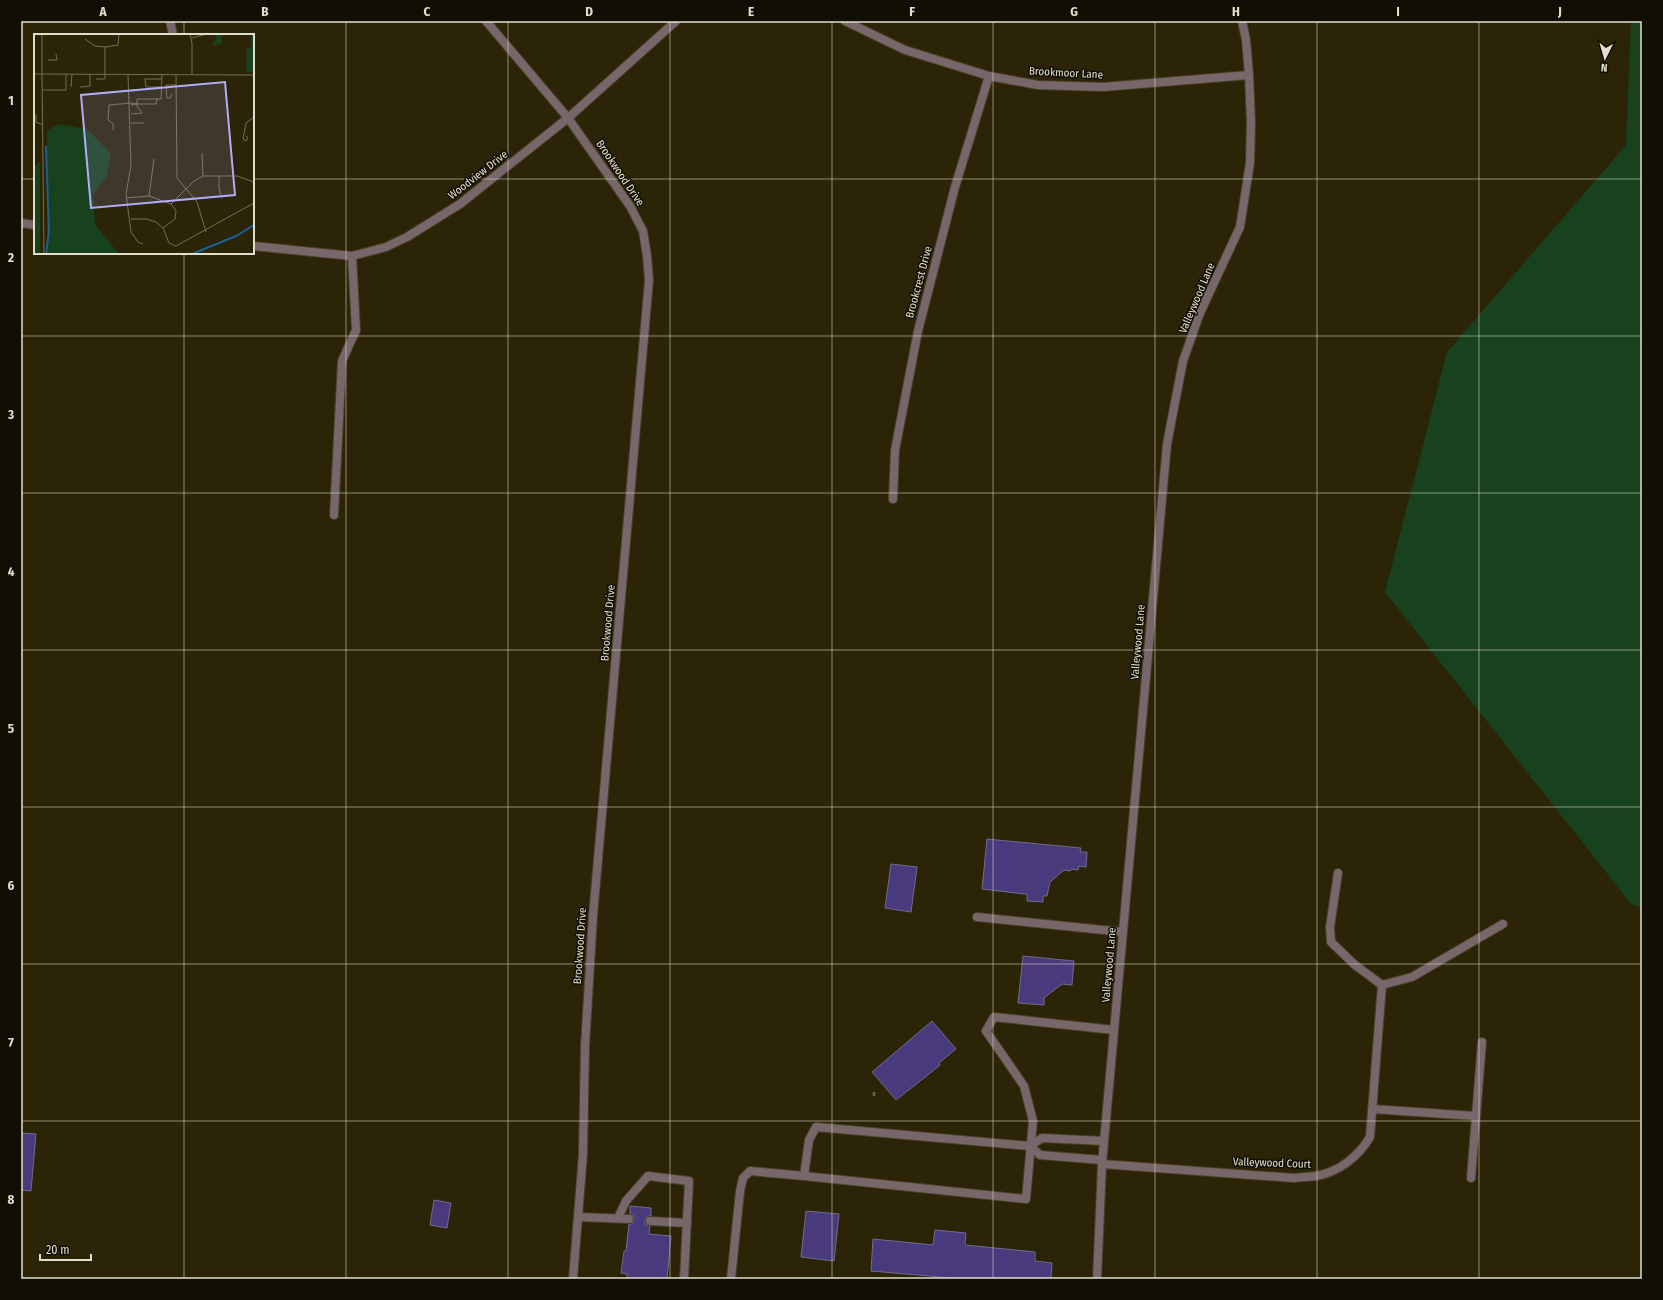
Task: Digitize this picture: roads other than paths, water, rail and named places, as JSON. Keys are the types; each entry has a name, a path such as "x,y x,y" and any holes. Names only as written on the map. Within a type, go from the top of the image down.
{"street":[{"path":"170,21 173,34"},
{"name":"Brookwood Drive","path":"486,21 568,118 630,206 643,231 649,280 593,916 585,1046 583,1154 573,1279"},
{"name":"Woodview Drive","path":"254,246 352,256 386,247 433,222 460,204 568,118 676,21"},
{"name":"Brookmoor Lane","path":"845,21 904,50 989,76 1038,85 1103,87 1249,75"},
{"name":"Valleywood Lane","path":"1097,1279 1102,1162 1167,444 1183,361 1200,313 1240,227 1250,163 1251,122 1246,40 1242,21"},
{"name":"Brookcrest Drive","path":"893,499 895,450 918,331 955,186 989,76"},
{"path":"21,223 34,225"},
{"path":"334,515 342,362 356,330 352,256"},
{"path":"1338,873 1330,927 1331,942 1355,965 1382,985 1412,977 1503,924"},
{"path":"977,918 1123,932"},
{"name":"Valleywood Court","path":"1030,1146 1040,1155 1102,1162 1294,1178 1317,1176 1335,1170 1351,1160 1364,1148 1370,1137 1382,985"},
{"path":"731,1279 740,1191 743,1178 750,1171 1026,1199 1033,1121 1024,1086 986,1031 994,1017 1114,1030"},
{"path":"1471,1178 1482,1042"},
{"path":"1372,1109 1475,1116"},
{"path":"804,1176 809,1140 816,1127 1030,1146 1042,1138 1104,1141"},
{"path":"618,1218 626,1201 648,1176 689,1181 684,1279"},
{"path":"578,1217 629,1219"},
{"path":"650,1221 687,1223"}]}
